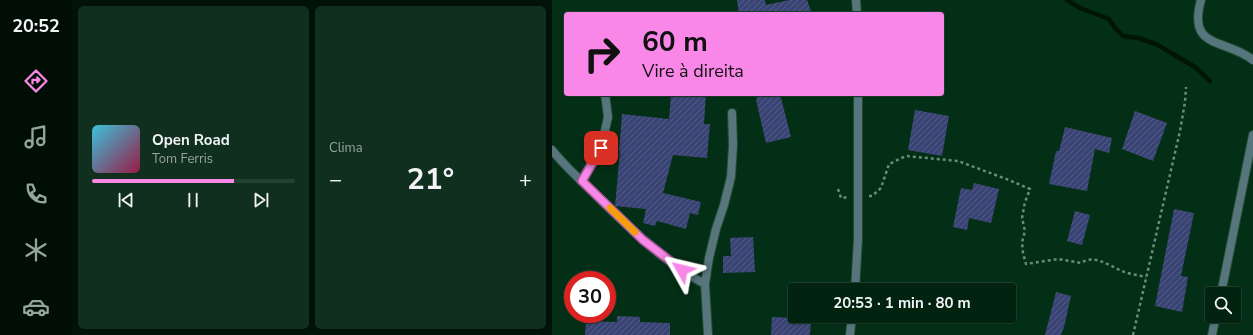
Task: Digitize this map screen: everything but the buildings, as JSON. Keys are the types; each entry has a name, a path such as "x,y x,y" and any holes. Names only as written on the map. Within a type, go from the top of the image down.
{"street":[{"path":"856,0 857,12"},
{"path":"1201,0 1198,16 1198,28 1204,37 1245,53 1253,60"},
{"path":"582,181 601,148 608,117 604,96"},
{"path":"855,283 858,239 858,96"},
{"path":"708,335 705,284 716,229 731,177 733,146 732,113"},
{"path":"1222,287 1253,135"},
{"path":"553,154 643,240 692,277 705,284"},
{"path":"850,335 851,323"},
{"path":"1212,335 1215,323"}],"path":[{"path":"1133,335 1180,131 1186,87"},
{"path":"838,189 841,198 872,196 881,188 889,164 906,156 958,161 1009,180 1030,190 1025,202 1022,218 1025,231 1022,242 1026,264 1058,259 1080,263 1086,260 1096,260 1122,271 1146,277"}],"waterway":[{"path":"1067,0 1080,8 1109,19 1123,36 1138,38 1156,44 1195,67 1210,81"}],"slow traffic":[{"path":"610,208 635,232"}],"route":[{"path":"601,148 582,181 643,240 682,270"}]}
